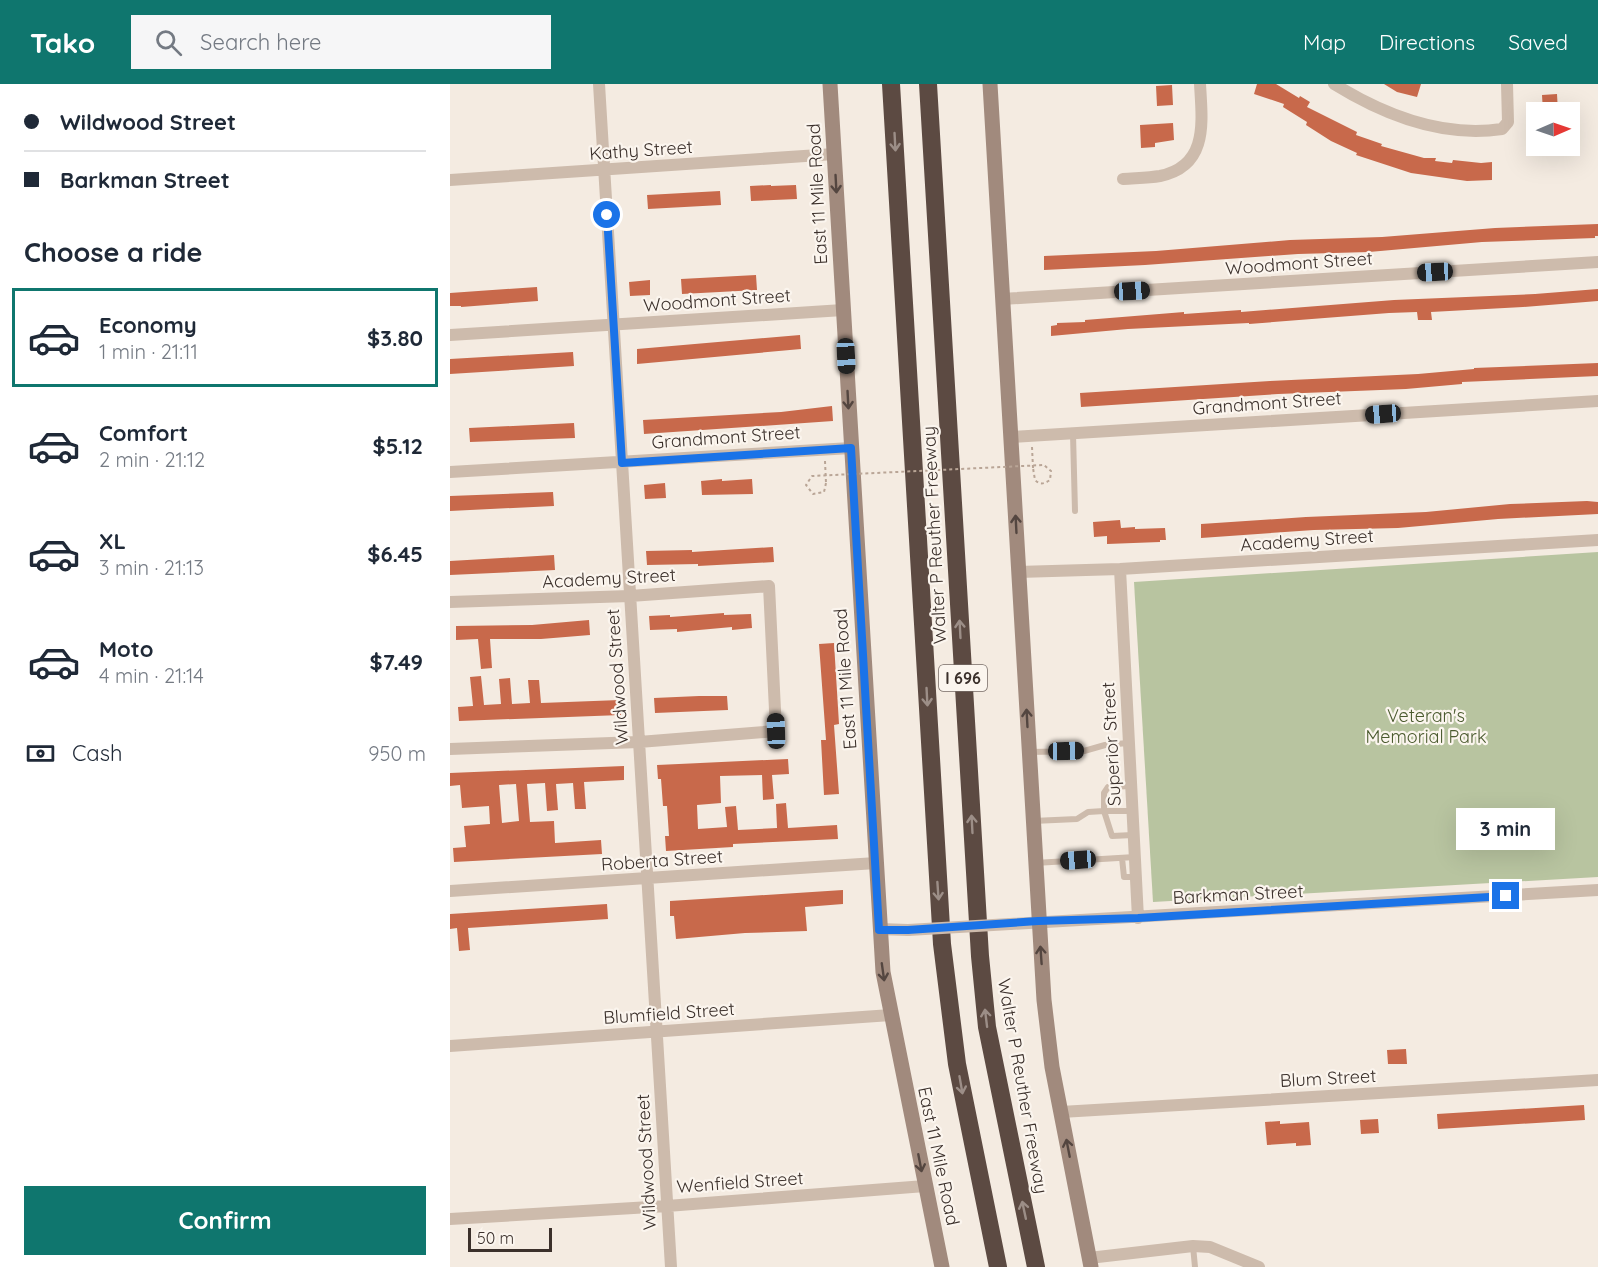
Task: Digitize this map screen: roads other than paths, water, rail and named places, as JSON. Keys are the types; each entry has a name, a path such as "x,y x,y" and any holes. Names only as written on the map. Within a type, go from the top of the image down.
{"highway":[{"name":"Walter P Reuther Freeway","path":"891,84 944,974 965,1107 998,1267"},
{"name":"Walter P Reuther Freeway","path":"928,84 980,956 987,1027 1036,1267"}],"main road":[{"name":"East 11 Mile Road","path":"830,84 882,972 942,1267"},
{"path":"990,84 1038,921 1047,1030 1090,1263"}],"street":[{"name":"Wildwood Street","path":"599,84 670,1267"},
{"path":"1123,179 1162,176 1177,170 1196,153 1202,131 1200,84"},
{"path":"1334,84 1366,102 1412,122 1442,128 1483,131 1502,129 1508,122 1507,84"},
{"name":"Kathy Street","path":"450,180 834,154"},
{"name":"Woodmont Street","path":"1002,299 1598,262"},
{"name":"Woodmont Street","path":"450,335 843,310"},
{"name":"Grandmont Street","path":"1011,437 1598,401"},
{"name":"Grandmont Street","path":"450,472 851,448"},
{"name":"Academy Street","path":"1018,572 1120,569 1598,540"},
{"name":"Superior Street","path":"1120,569 1134,835 1129,857 1136,877 1138,918"},
{"name":"Academy Street","path":"450,602 630,596 769,586 776,731 639,742"},
{"path":"450,749 639,742"},
{"name":"Roberta Street","path":"450,891 876,863"},
{"name":"Barkman Street","path":"879,930 1138,918 1598,890"},
{"name":"Blumfield Street","path":"450,1046 891,1015"},
{"name":"Blum Street","path":"1061,1112 1598,1080"},
{"name":"Wenfield Street","path":"450,1219 667,1206 925,1186"},
{"path":"1090,1263 1193,1246 1210,1247 1259,1267"}],"lane":[{"path":"1072,434 1075,511"},
{"path":"1029,752 1084,751 1105,745 1128,743"},
{"path":"1131,786 1108,787 1104,792 1104,811 1112,836 1134,835"},
{"path":"1032,821 1077,819 1088,812 1132,811"},
{"path":"1035,863 1129,857"},
{"path":"1193,1246 1195,1267"}],"park label":[{"name":"Veteran's Memorial Park","path":"1426,725"}]}
